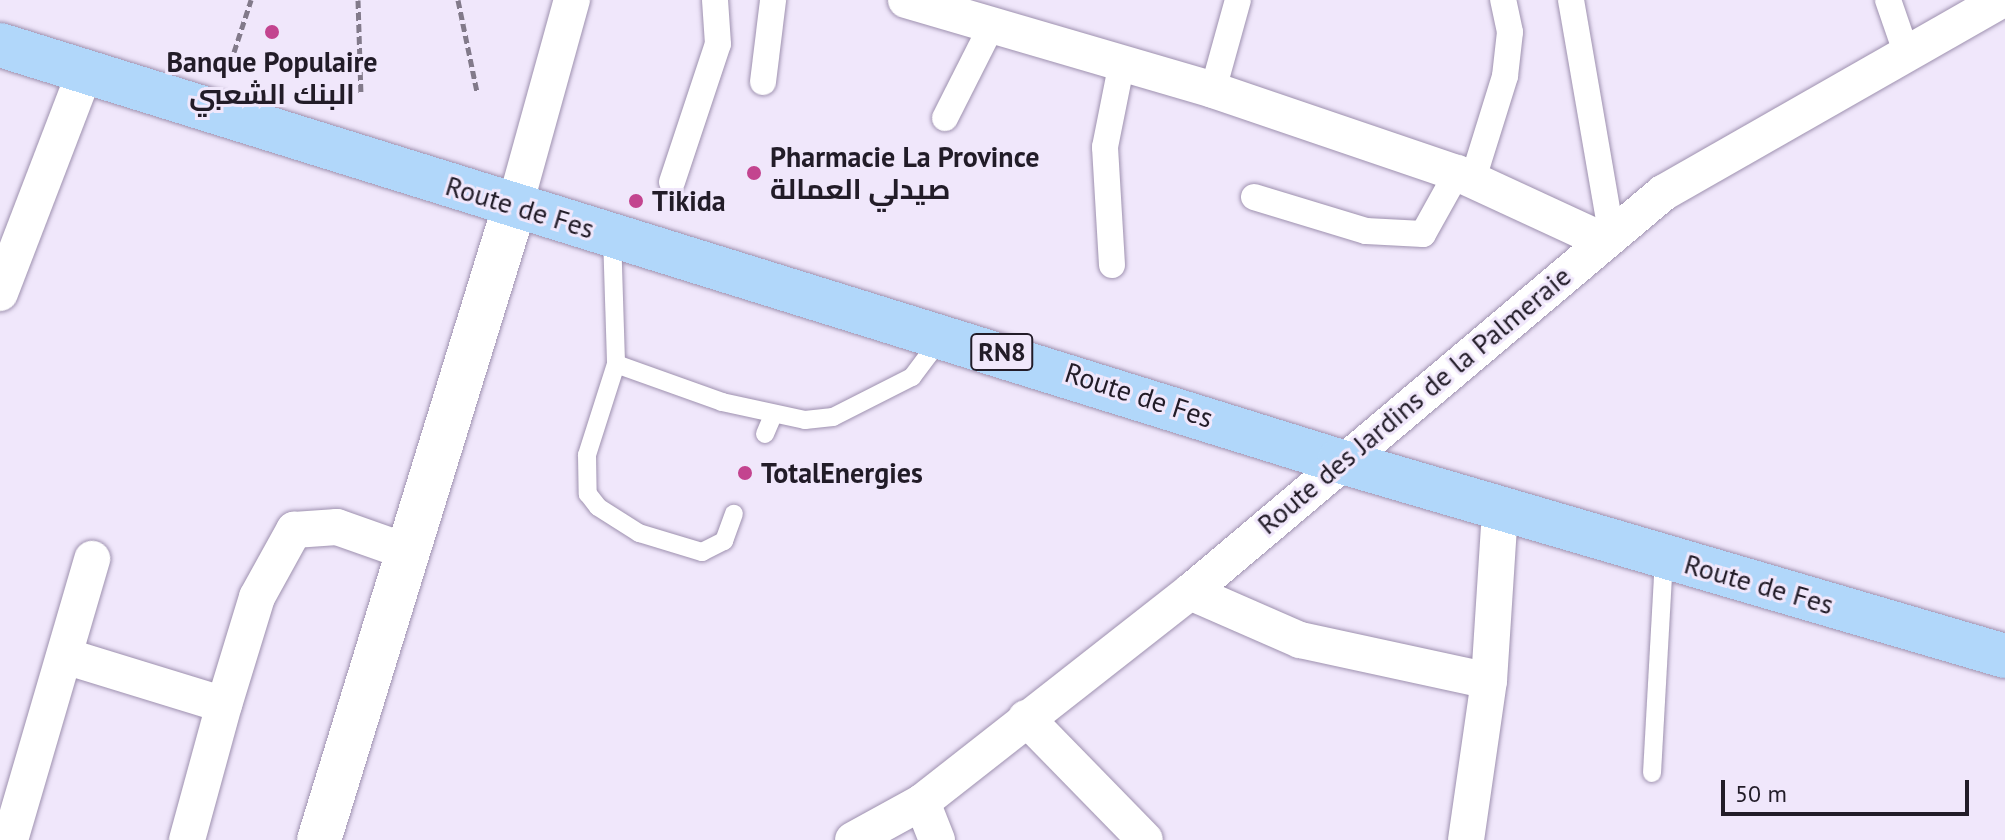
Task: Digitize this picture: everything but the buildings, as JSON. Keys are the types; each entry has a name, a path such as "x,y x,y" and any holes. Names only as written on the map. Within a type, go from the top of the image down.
{"main road":[{"name":"Route de Fes","path":"0,45 612,235 944,334 1339,461 2005,656"}],"street":[{"path":"319,840 515,205 572,0"},
{"path":"672,182 718,44 715,0"},
{"path":"763,82 773,0"},
{"path":"1213,90 1238,0"},
{"path":"1254,197 1366,231 1423,234 1465,176 1505,76 1510,32 1503,0"},
{"path":"1571,0 1606,236"},
{"path":"1888,0 1907,55"},
{"name":"Route des Jardins de la Palmeraie","path":"853,840 922,802 1190,592 1339,461 1606,236 1720,156 2002,0"},
{"path":"920,2 1121,67 1213,90 1465,176 1606,236"},
{"path":"945,118 992,25"},
{"path":"1112,265 1105,147 1121,67"},
{"path":"0,293 85,72"},
{"path":"1466,840 1489,681 1500,509"},
{"path":"187,840 257,597 294,530 337,527 408,552"},
{"path":"10,840 92,559"},
{"path":"1190,592 1300,640 1489,681"},
{"path":"65,656 224,705"},
{"path":"1026,718 1145,840"},
{"path":"922,802 937,840"}],"lane":[{"path":"612,235 616,364 587,455 588,494 598,507 639,533 702,552 724,541 734,514"},
{"path":"616,364 773,415 833,417 884,397 912,377 944,334"},
{"path":"765,434 773,415"},
{"path":"1652,773 1664,556"}],"path":[{"path":"234,52 251,0"},
{"path":"358,0 361,95"},
{"path":"458,0 477,92"}],"place":[{"name":"Banque Populaire البنك الشعبي","path":"272,32"},
{"name":"Pharmacie La Province صيدلي العمالة","path":"754,173"},
{"name":"Tikida","path":"636,201"},
{"name":"TotalEnergies","path":"745,473"}]}
